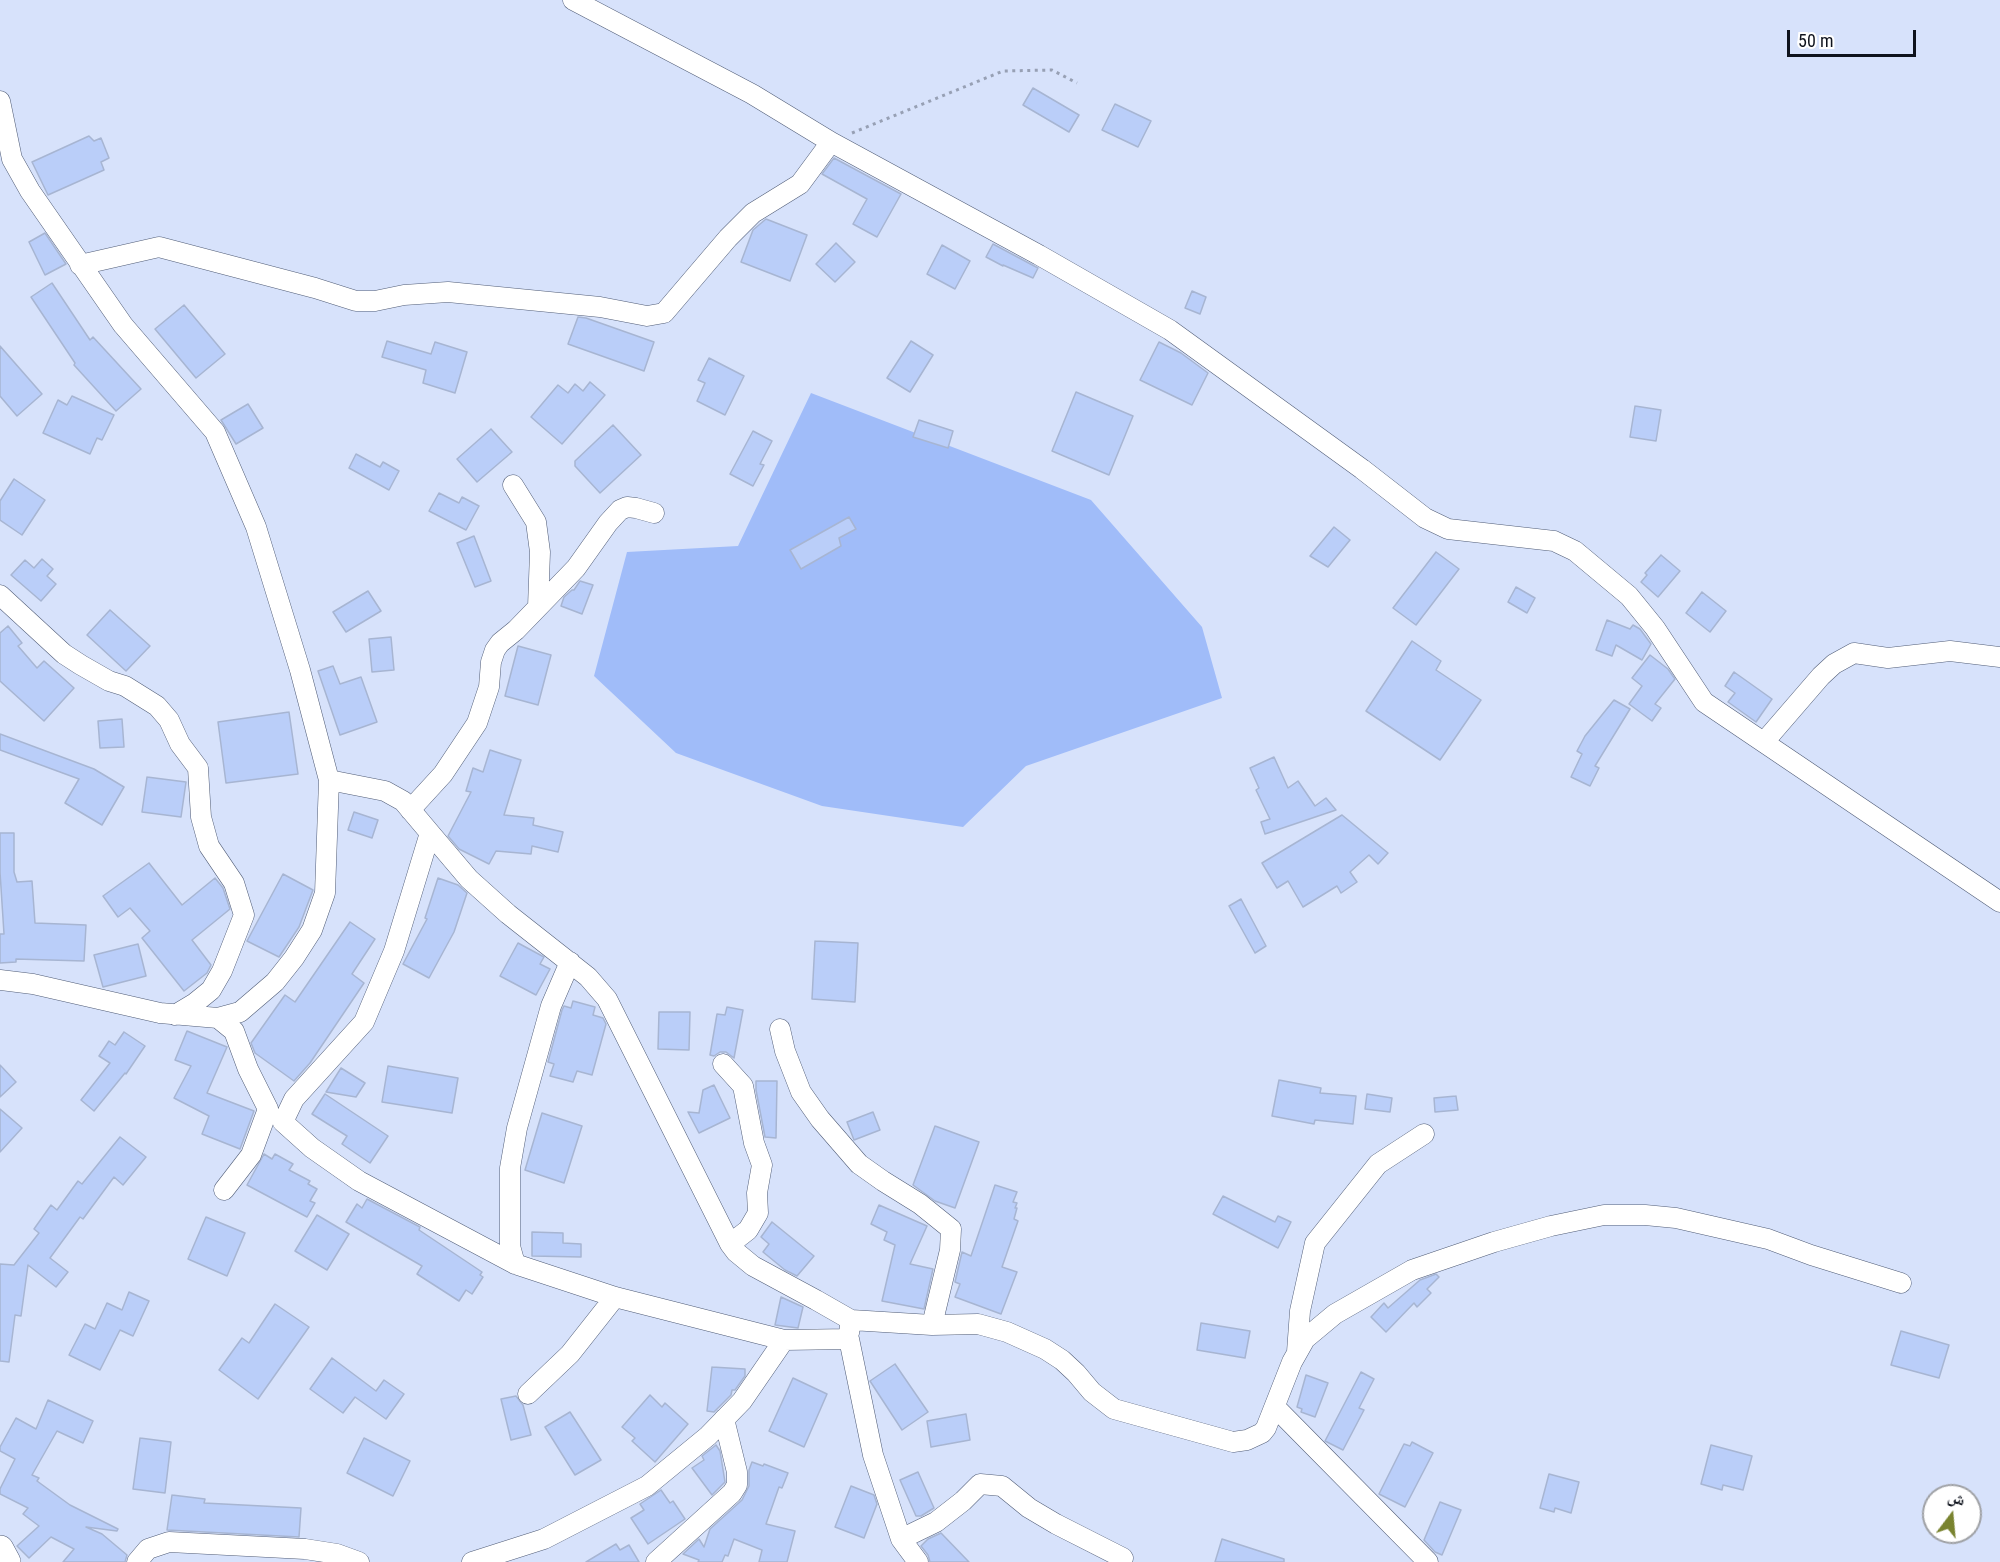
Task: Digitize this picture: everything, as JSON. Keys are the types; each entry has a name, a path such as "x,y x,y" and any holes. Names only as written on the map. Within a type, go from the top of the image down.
{"main road":[{"path":"0,1549 7,1562"}],"street":[{"path":"573,0 752,94 831,142 1039,255 1170,330 1362,469 1425,518 1448,529 1554,541 1575,551 1629,596 1655,628 1704,702 2000,902"},
{"path":"0,101 12,159 30,191 123,325 215,432 256,527 300,670 329,780 325,893 312,930 276,982 240,1012 218,1018 175,1015 33,984 0,980"},
{"path":"80,265 159,247 356,301 375,301 404,295 448,292 600,307 647,316 664,313 728,238 753,213 800,184 831,142"},
{"path":"513,485 536,522 540,552 538,607"},
{"path":"410,810 443,774 477,723 489,687 495,650 500,643 516,630 576,568 620,510 627,507 654,513"},
{"path":"0,595 64,654 109,681 125,686 157,706 169,720 180,744 198,768 201,817 209,846 234,884 244,915 222,971 211,990 175,1015"},
{"path":"1764,742 1821,676 1834,664 1854,653 1888,658 1950,651 2000,657"},
{"path":"329,780 385,791 403,801 469,879 508,914 588,977 608,999 730,1244 753,1266 816,1299 850,1329 873,1455 901,1539 918,1562"},
{"path":"430,833 394,951 364,1022 294,1099 283,1122 312,1148 359,1181 515,1264 615,1297 784,1340 850,1329 978,1324 1007,1332 1045,1349 1062,1360 1092,1392 1114,1409 1233,1442 1256,1437 1266,1428 1305,1339 1335,1314 1412,1270 1494,1242 1551,1226 1604,1215 1676,1218 1768,1239 1902,1283"},
{"path":"515,1264 510,1246 510,1168 517,1128 551,1006 570,962"},
{"path":"218,1018 234,1031 248,1069 268,1109 251,1155 224,1190"},
{"path":"780,1029 784,1051 801,1092 820,1119 859,1164 920,1204 951,1228 950,1250 932,1325"},
{"path":"723,1064 743,1086 754,1143 762,1164 757,1193 758,1213 748,1230 730,1244"},
{"path":"1298,1352 1300,1311 1315,1242 1378,1164 1424,1134"},
{"path":"528,1394 570,1353 615,1297"},
{"path":"472,1562 544,1539 647,1486 708,1436 742,1401 784,1340"},
{"path":"1275,1407 1428,1562"},
{"path":"656,1562 732,1493 736,1485 737,1472 724,1419"},
{"path":"901,1539 936,1522 980,1484 1002,1486 1029,1508 1123,1558"},
{"path":"137,1562 148,1548 169,1542 305,1549 338,1554 359,1562"}],"path":[{"path":"831,142 1003,71 1052,70 1077,83"}],"shaded area":[{"path":"811,393 1091,500 1202,627 1222,698 1026,766 963,827 822,806 676,753 594,676 627,552 738,546"}],"building":[{"path":"1033,88 1079,115 1069,132 1023,105"},
{"path":"1115,104 1151,121 1138,147 1102,130"},
{"path":"89,136 94,141 101,138 109,158 101,162 104,170 48,195 32,162"},
{"path":"834,158 901,194 877,237 853,224 867,199 822,174"},
{"path":"766,219 807,235 790,281 741,262 753,230"},
{"path":"45,233 66,264 45,275 29,242"},
{"path":"836,243 855,262 835,282 816,264"},
{"path":"993,244 1038,268 1033,278 986,257"},
{"path":"942,245 970,261 955,289 927,274"},
{"path":"52,283 90,340 93,337 141,389 116,411 74,365 75,363 31,297"},
{"path":"1192,291 1206,297 1200,314 1185,308"},
{"path":"184,305 225,354 196,378 155,329"},
{"path":"578,317 654,342 644,371 568,344"},
{"path":"387,341 431,354 435,342 467,352 455,393 423,383 426,370 382,357"},
{"path":"911,341 933,355 910,392 887,378"},
{"path":"1159,342 1181,353 1208,373 1192,405 1140,380"},
{"path":"0,346 42,394 17,416 0,396"},
{"path":"709,358 744,376 725,415 697,401 705,383 698,380"},
{"path":"590,382 605,395 562,444 531,417 558,385 568,393 575,384 583,391"},
{"path":"1076,392 1133,416 1109,475 1052,451"},
{"path":"72,396 114,415 102,440 97,438 90,454 43,433 58,400 67,405"},
{"path":"248,404 263,428 236,444 221,420"},
{"path":"1635,406 1661,410 1656,441 1630,437"},
{"path":"919,420 953,431 948,448 913,437"},
{"path":"613,425 641,455 600,493 575,466 575,461"},
{"path":"491,429 512,452 477,482 457,459"},
{"path":"753,431 772,441 760,464 764,465 753,486 730,474"},
{"path":"356,454 380,467 383,462 399,471 389,490 349,468"},
{"path":"14,479 45,500 22,535 0,520 0,501"},
{"path":"439,493 459,503 462,497 479,506 466,530 429,511"},
{"path":"849,517 856,529 839,538 841,546 801,569 790,550"},
{"path":"1334,527 1350,540 1328,567 1310,556"},
{"path":"474,536 491,581 475,587 457,543"},
{"path":"1436,552 1459,569 1416,625 1393,608"},
{"path":"1661,555 1680,571 1658,597 1641,582 1647,575 1645,573"},
{"path":"42,559 53,569 47,576 56,584 41,601 11,575 25,560 34,568"},
{"path":"580,581 593,585 582,614 561,606 564,597 574,590"},
{"path":"1516,587 1535,598 1527,613 1508,602"},
{"path":"368,591 381,611 346,632 333,612"},
{"path":"1702,592 1726,611 1710,632 1686,613"},
{"path":"110,610 150,646 126,671 87,635"},
{"path":"1607,620 1630,629 1633,625 1640,629 1651,644 1642,660 1616,645 1612,656 1596,650"},
{"path":"8,626 22,643 18,646 37,668 44,661 74,688 44,721 0,681 0,633"},
{"path":"391,637 394,670 372,672 369,639"},
{"path":"1412,641 1441,661 1436,670 1481,700 1440,760 1366,711"},
{"path":"518,646 551,655 538,705 505,696"},
{"path":"1650,655 1668,669 1675,679 1655,704 1661,708 1652,721 1629,704 1642,686 1632,678"},
{"path":"333,666 340,684 361,677 377,722 340,735 318,671"},
{"path":"1734,672 1772,699 1756,722 1728,702 1735,693 1725,686"},
{"path":"1614,700 1630,709 1595,766 1599,768 1590,786 1571,777 1582,754 1577,751 1585,736"},
{"path":"289,712 298,774 226,783 218,722"},
{"path":"122,719 124,747 100,748 98,721"},
{"path":"0,734 94,769 124,787 102,825 65,803 79,779 0,750"},
{"path":"490,750 521,760 504,815 534,818 533,825 563,832 558,852 532,846 531,854 496,851 489,864 459,849 448,836 471,792 466,791 473,768 483,772"},
{"path":"1274,757 1288,788 1298,781 1315,806 1326,798 1336,810 1265,834 1261,822 1270,819 1256,790 1259,788 1250,768"},
{"path":"147,777 186,782 181,817 142,812"},
{"path":"354,812 378,820 372,838 348,830"},
{"path":"1342,815 1388,853 1378,864 1369,855 1350,872 1357,882 1341,893 1337,886 1303,907 1288,881 1277,888 1262,863"},
{"path":"0,833 14,833 14,872 17,882 32,881 35,923 86,925 84,961 16,959 16,962 0,963 0,934 4,934"},
{"path":"149,863 182,905 215,878 223,888 230,909 192,940 211,965 207,973 184,991 142,938 150,931 130,908 118,917 103,896"},
{"path":"283,874 313,890 299,927 279,957 247,941"},
{"path":"438,878 458,885 467,893 454,932 429,978 403,964 427,919 425,918"},
{"path":"1241,899 1266,946 1255,953 1229,906"},
{"path":"350,922 375,939 352,974 364,983 310,1063 294,1081 255,1053 251,1043 285,995 295,1002"},
{"path":"815,941 858,943 855,1002 812,999"},
{"path":"518,943 544,957 540,964 550,969 536,995 500,976"},
{"path":"138,944 146,976 103,987 94,955"},
{"path":"573,1001 595,1007 593,1015 603,1018 606,1024 592,1075 577,1071 573,1082 550,1076 554,1064 548,1062 562,1010 564,1006 571,1008"},
{"path":"727,1007 743,1010 734,1058 726,1052 710,1055 717,1014 725,1015"},
{"path":"659,1012 690,1012 689,1050 658,1049"},
{"path":"187,1031 227,1047 207,1093 254,1111 240,1149 202,1134 209,1116 174,1098 191,1066 175,1060"},
{"path":"124,1032 145,1046 126,1074 94,1111 81,1100 110,1063 99,1056 109,1041 115,1045"},
{"path":"0,1065 16,1082 0,1097"},
{"path":"388,1066 458,1078 452,1113 382,1102"},
{"path":"341,1068 365,1083 356,1097 326,1092"},
{"path":"1279,1080 1321,1088 1320,1093 1356,1096 1353,1124 1315,1120 1314,1124 1272,1116"},
{"path":"756,1081 777,1081 776,1138 765,1137"},
{"path":"714,1085 730,1118 699,1133 688,1112 699,1113 703,1090"},
{"path":"325,1094 388,1136 370,1163 342,1144 347,1136 312,1114"},
{"path":"1367,1094 1392,1098 1390,1112 1365,1109"},
{"path":"1456,1096 1458,1110 1435,1112 1434,1098"},
{"path":"0,1109 22,1128 0,1152"},
{"path":"873,1112 880,1130 854,1140 847,1122"},
{"path":"542,1113 582,1126 564,1183 525,1170"},
{"path":"935,1126 979,1142 955,1208 935,1201 913,1185"},
{"path":"120,1137 146,1157 123,1185 114,1177 83,1219 80,1217 50,1258 68,1272 56,1287 28,1265 21,1316 15,1315 9,1362 0,1361 0,1264 14,1265 39,1233 34,1229 51,1205 57,1210 78,1181 82,1184"},
{"path":"264,1154 272,1159 275,1154 293,1164 289,1170 310,1181 308,1184 317,1189 310,1201 315,1203 307,1217 247,1185"},
{"path":"995,1185 1017,1192 1013,1202 1017,1203 1014,1219 1018,1221 1002,1267 1017,1272 1001,1314 955,1297 960,1284 955,1282 962,1252 971,1256"},
{"path":"1223,1196 1275,1222 1278,1216 1291,1222 1278,1248 1213,1214"},
{"path":"367,1199 420,1227 419,1230 482,1272 480,1275 483,1277 472,1294 466,1290 459,1301 417,1274 422,1266 346,1222 357,1204 362,1208"},
{"path":"879,1205 927,1226 910,1264 933,1269 924,1309 882,1301 895,1245 884,1240 887,1232 871,1224"},
{"path":"317,1215 349,1234 327,1270 295,1251"},
{"path":"206,1217 245,1233 227,1276 188,1259"},
{"path":"772,1222 814,1256 797,1276 785,1270 763,1252 769,1244 761,1237"},
{"path":"532,1232 563,1233 563,1243 581,1244 581,1257 532,1256"},
{"path":"1436,1274 1439,1277 1427,1289 1431,1293 1417,1307 1414,1303 1386,1332 1371,1317 1384,1303 1388,1308 1420,1280"},
{"path":"129,1292 149,1301 133,1336 120,1330 100,1370 69,1355 85,1324 95,1329 107,1303 122,1310"},
{"path":"781,1297 803,1307 798,1328 775,1325"},
{"path":"275,1304 309,1327 258,1399 219,1370 242,1338 249,1343"},
{"path":"1201,1323 1250,1331 1245,1358 1197,1350"},
{"path":"1901,1331 1949,1345 1939,1378 1891,1365"},
{"path":"332,1358 376,1391 384,1380 404,1394 386,1419 355,1397 343,1413 310,1389"},
{"path":"895,1364 928,1412 902,1430 870,1381"},
{"path":"712,1367 745,1369 745,1376 735,1390 732,1390 731,1395 714,1412 707,1411"},
{"path":"1361,1372 1374,1379 1359,1408 1364,1410 1343,1450 1325,1441"},
{"path":"1306,1375 1328,1383 1315,1417 1301,1412 1302,1409 1297,1407"},
{"path":"793,1378 827,1394 804,1447 769,1431"},
{"path":"650,1395 662,1407 665,1403 688,1424 655,1462 632,1441 635,1438 622,1427"},
{"path":"516,1396 523,1405 531,1435 511,1440 501,1399"},
{"path":"48,1400 93,1421 83,1443 57,1431 32,1475 39,1478 37,1481 70,1505 118,1529 117,1531 86,1527 102,1534 127,1555 125,1562 63,1562 74,1549 51,1537 29,1558 17,1546 39,1526 23,1514 28,1508 0,1494 0,1489 15,1459 0,1451 0,1447 16,1418 36,1429"},
{"path":"570,1412 601,1460 575,1475 545,1427"},
{"path":"966,1414 970,1440 931,1447 927,1421"},
{"path":"140,1438 171,1442 165,1493 133,1489"},
{"path":"364,1438 410,1461 393,1496 347,1473"},
{"path":"1412,1442 1433,1453 1405,1507 1379,1494 1404,1444 1410,1446"},
{"path":"716,1445 720,1451 725,1482 712,1495 692,1468 704,1460 702,1456"},
{"path":"1711,1445 1752,1456 1743,1490 1723,1485 1722,1490 1701,1484"},
{"path":"752,1462 788,1473 782,1488 779,1487 766,1524 795,1531 787,1562 759,1562 762,1550 734,1539 728,1556 725,1555 722,1562 698,1562 699,1560 683,1554 699,1539 704,1547 710,1529 742,1500 749,1486 749,1470"},
{"path":"918,1472 934,1508 921,1516 916,1516 900,1480"},
{"path":"1549,1474 1579,1482 1571,1513 1555,1508 1554,1512 1540,1508"},
{"path":"851,1486 874,1495 877,1504 864,1538 835,1527"},
{"path":"661,1490 670,1503 673,1501 685,1519 648,1544 631,1518 644,1510 640,1504"},
{"path":"172,1495 205,1499 204,1503 301,1508 299,1537 167,1530"},
{"path":"1440,1502 1461,1510 1442,1555 1435,1552 1424,1540"},
{"path":"941,1533 969,1562 930,1562 921,1546 928,1539"},
{"path":"1222,1539 1284,1559 1284,1562 1215,1562"},
{"path":"616,1544 620,1550 629,1545 639,1562 586,1562"}]}
